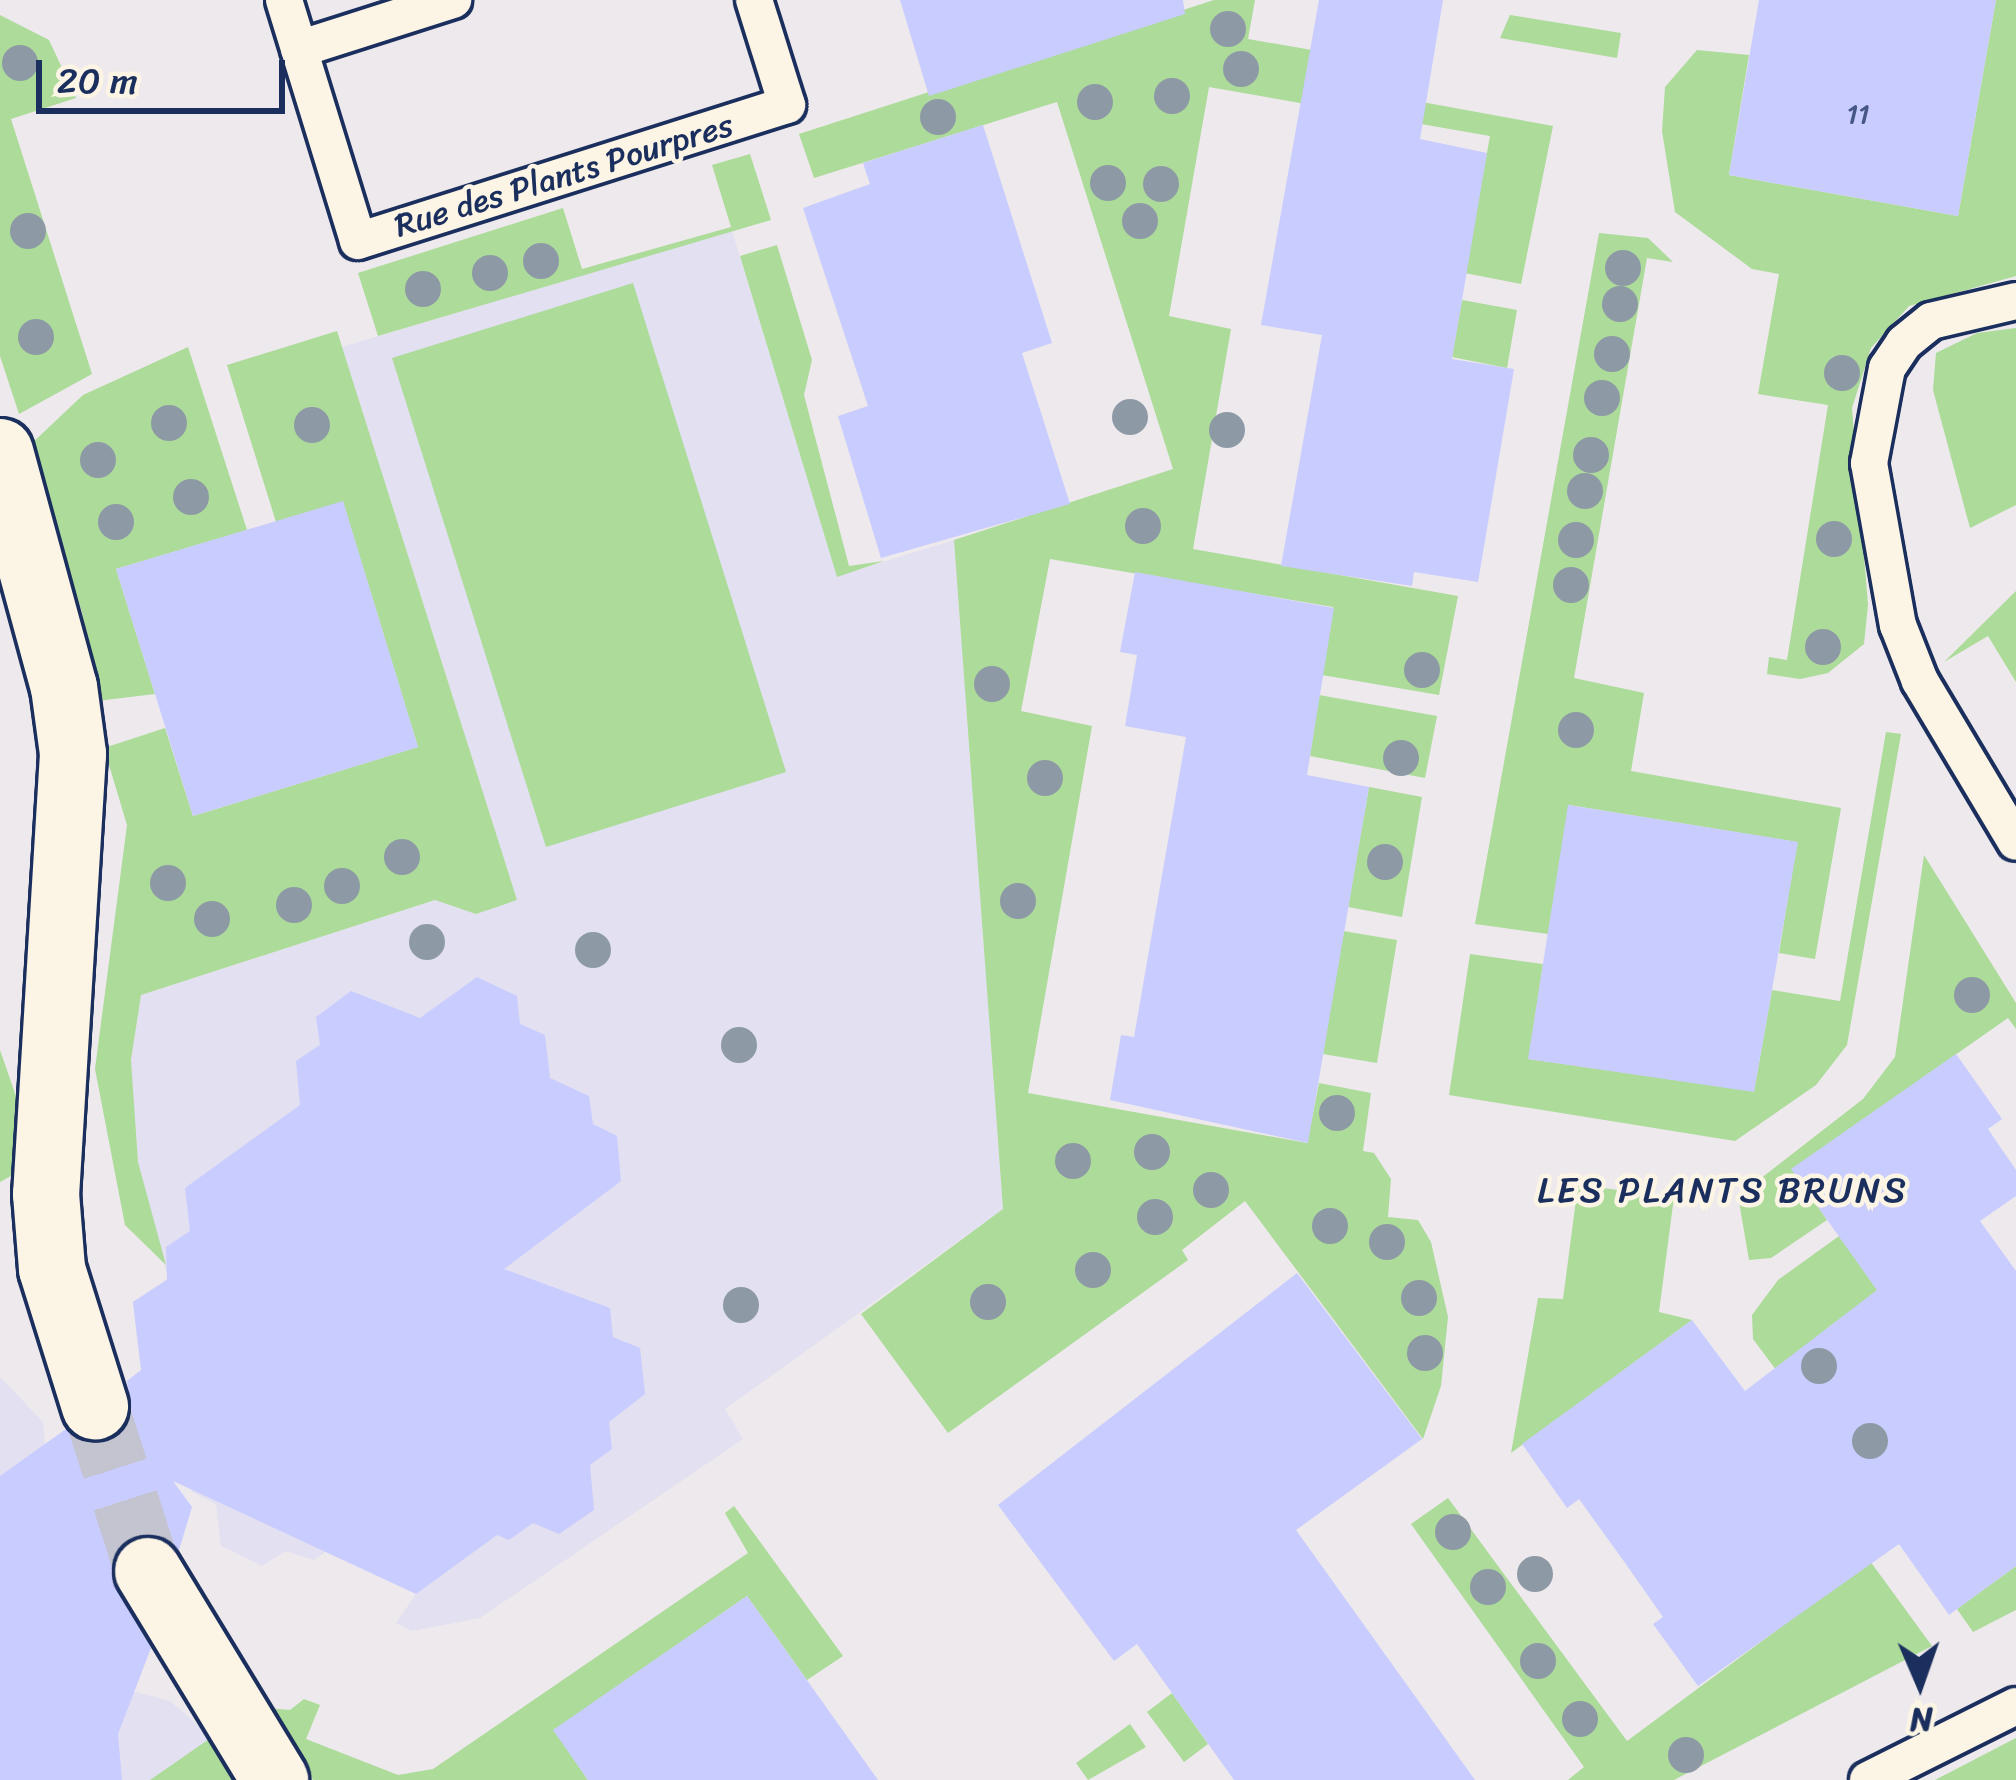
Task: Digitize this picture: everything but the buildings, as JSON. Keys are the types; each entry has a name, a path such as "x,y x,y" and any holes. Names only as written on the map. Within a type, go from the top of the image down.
{"street":[{"path":"0,452 64,687 73,754 46,1194 52,1269 95,1406"},
{"path":"148,1571 275,1780"}],"lane":[{"name":"Rue des Plants Pourpres","path":"284,0 358,241 788,106 754,0"},
{"path":"299,49 453,0"},
{"path":"2016,301 1931,321 1904,343 1887,368 1869,463 1905,643 2016,842"},
{"path":"1868,1780 2016,1706"}],"shaded area":[{"path":"732,231 837,576 954,540 1003,1209 725,1409 743,1439 480,1618 412,1631 396,1623 416,1594 347,1536 314,1560 286,1551 262,1566 221,1546 216,1504 192,1492 166,1357 138,1348 133,1302 168,1278 138,1162 131,1060 141,995 436,900 476,914 517,900 342,347"},
{"path":"0,1377 43,1422 47,1467 132,1691 170,1701 212,1737 150,1780 0,1780"}],"green space":[{"path":"1214,0 1255,0 1248,39 1312,50 1307,81 1553,126 1521,284 1465,273 1490,136 1209,87 1169,316 1231,329 1193,549 1458,596 1439,695 1322,675 1333,607 1050,559 1021,711 1092,726 1028,1093 1307,1143 1319,1083 1371,1093 1363,1151 1374,1153 1391,1179 1388,1217 1418,1220 1431,1242 1448,1317 1441,1386 1423,1439 1245,1201 1182,1250 1188,1260 948,1433 861,1314 1003,1209 954,540 1173,469 1057,102 814,178 799,134"},
{"path":"1996,0 2016,0 2016,276 1909,306 1871,348 1852,408 1868,605 1864,644 1828,673 1800,679 1767,674 1769,657 1787,660 1828,405 1758,394 1779,274 1752,269 1675,212 1662,131 1665,87 1697,50 1749,55 1729,175 1958,216"},
{"path":"0,15 49,40 76,98 11,119 92,374 19,414 0,356"},
{"path":"1510,15 1621,33 1617,58 1500,38"},
{"path":"750,154 771,220 378,336 358,273 563,208 582,269 731,227 712,165"},
{"path":"1599,233 1648,238 1673,262 1647,258 1574,678 1644,693 1631,771 1841,808 1815,959 1779,953 1797,842 1569,805 1548,934 1475,924"},
{"path":"777,245 812,360 804,395 849,566 884,561 837,577 740,256"},
{"path":"633,283 786,772 546,847 392,358"},
{"path":"1462,300 1517,310 1507,368 1452,357"},
{"path":"2016,328 2016,505 1970,528 1933,390 1936,353 1977,333"},
{"path":"337,331 517,900 476,914 435,900 141,995 131,1060 138,1162 166,1265 125,1225 95,1069 127,825 104,748 165,728 193,816 418,747 343,502 276,522 227,365"},
{"path":"188,347 247,530 116,569 155,694 97,701 82,612 29,446 83,395"},
{"path":"2016,591 2016,682 1988,636 1944,662"},
{"path":"1319,695 1437,716 1425,778 1310,756"},
{"path":"1886,732 1901,734 1847,1045 1816,1085 1735,1141 1449,1095 1470,954 1543,964 1529,1059 1754,1091 1772,990 1840,1001"},
{"path":"1369,787 1422,797 1402,917 1348,907"},
{"path":"1924,855 2016,1003 2016,1029 2008,1018 1792,1169 1827,1220 1771,1258 1749,1260 1738,1196 1863,1099 1895,1057"},
{"path":"1343,931 1397,940 1377,1063 1323,1054"},
{"path":"0,1050 33,1146 27,1167 0,1182"},
{"path":"1578,1185 1674,1197 1659,1312 1692,1320 1511,1453 1538,1298 1563,1299"},
{"path":"1839,1236 1878,1291 1826,1329 1802,1405 1753,1339 1752,1315 1778,1280"},
{"path":"1448,1498 1627,1741 1870,1561 1932,1646 1674,1780 1568,1780 1584,1767 1411,1524"},
{"path":"734,1506 843,1656 807,1680 747,1596 554,1730 588,1780 313,1780 267,1708 290,1710 304,1699 320,1705 306,1739 398,1775 433,1769 748,1553 725,1513"},
{"path":"2016,1566 2016,1610 1973,1632 1957,1609"},
{"path":"1172,1693 1208,1744 1184,1762 1147,1712"},
{"path":"1130,1724 1146,1747 1088,1780 1076,1763"},
{"path":"212,1737 244,1780 150,1780"},
{"path":"2016,1738 2016,1780 1935,1780"}],"tunnel":[{"path":"95,1406 148,1571"}],"district":[{"name":"LES PLANTS BRUNS","path":"1723,1191"}]}
